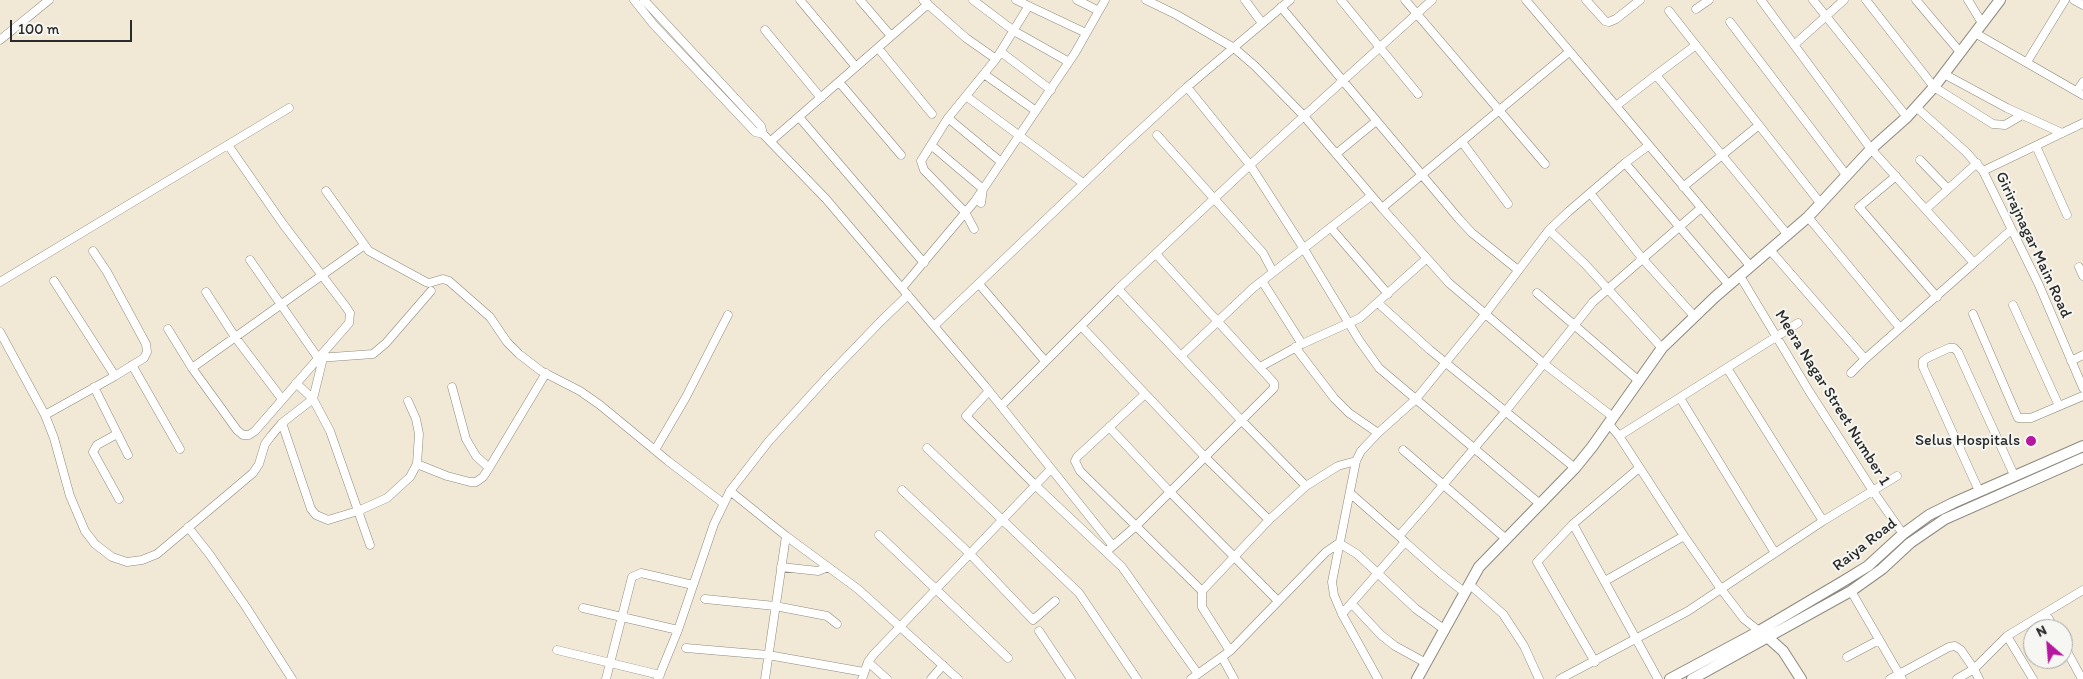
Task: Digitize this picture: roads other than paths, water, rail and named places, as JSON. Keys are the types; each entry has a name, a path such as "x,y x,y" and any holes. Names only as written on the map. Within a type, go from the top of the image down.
{"street":[{"path":"0,40 49,0"},
{"path":"634,0 654,25 755,132 764,134"},
{"path":"644,0 761,126 764,134 826,199 989,391 1113,546"},
{"path":"800,0 856,67"},
{"path":"860,0 891,36"},
{"path":"973,0 1014,31 1069,62"},
{"path":"1016,0 1086,33"},
{"path":"1077,0 1099,11"},
{"path":"902,288 983,189 1069,62 1105,0"},
{"path":"1146,0 1177,15 1234,48 1255,66 1303,115 1449,284 1486,313 1611,420 1639,468 1721,589 1744,619 1783,651 1801,679"},
{"path":"1245,0 1262,23"},
{"path":"934,326 1083,183 1188,87 1290,0"},
{"path":"1341,0 1418,94"},
{"path":"1405,0 1545,164"},
{"path":"1001,406 1118,289 1303,115 1432,0"},
{"path":"1526,0 1751,267"},
{"path":"1586,0 1605,21 1609,22 1616,19 1640,0"},
{"path":"1696,9 1709,0"},
{"path":"1761,0 1872,149 1974,263"},
{"path":"1813,0 1907,117"},
{"path":"1794,45 1844,0"},
{"path":"1866,0 1934,87 1993,124 2005,125 2022,115"},
{"path":"1916,0 1960,52"},
{"path":"1968,0 1982,23"},
{"path":"1417,679 1479,566 1574,468 1662,348 1728,285 1751,267 1821,204 1872,149 1907,117 1934,87 2000,0"},
{"path":"2027,62 2065,0"},
{"path":"2074,0 2083,5"},
{"path":"771,141 878,48 925,2 966,38 998,56 1050,90"},
{"path":"974,229 965,212 922,166 921,162 948,118 998,56 1028,7"},
{"path":"1281,8 1375,122 1472,233 1518,270"},
{"path":"1669,11 1821,204"},
{"path":"1730,22 1847,176"},
{"path":"765,30 821,98"},
{"path":"1975,33 2080,93 2083,82"},
{"path":"1616,106 1696,44"},
{"path":"878,48 932,114"},
{"path":"1382,208 1569,52"},
{"path":"984,74 1036,111"},
{"path":"1944,74 2062,134"},
{"path":"1656,75 1787,234"},
{"path":"839,82 901,155"},
{"path":"1188,87 1250,165 1368,354 1379,368 1540,504"},
{"path":"966,96 1083,183"},
{"name":"Girirajnagar Main Road","path":"1916,107 1977,163 1983,171 2039,285 2083,388"},
{"path":"0,282 289,108"},
{"path":"799,117 924,263"},
{"path":"948,118 1001,162"},
{"path":"1336,154 1375,122"},
{"path":"1983,171 2083,123"},
{"path":"1683,187 1759,124"},
{"path":"1157,135 1263,252 1273,272"},
{"path":"1462,142 1508,204"},
{"path":"168,329 192,368 237,430 243,435 254,431 320,358 351,318 346,307 323,274 283,224 228,145"},
{"path":"931,145 983,189"},
{"path":"1378,679 1342,614 1334,594 1332,582 1356,460 1378,433 1416,399 1486,313 1549,230 1625,163 1648,146"},
{"path":"2036,146 2067,215"},
{"path":"1920,160 1948,189"},
{"path":"1625,163 1728,285"},
{"path":"1926,209 1977,163"},
{"path":"1896,176 1859,207 1937,297"},
{"path":"981,203 983,189"},
{"path":"326,191 363,246 373,255 426,282 430,283 443,279 449,281 490,317 507,342 519,354 546,373 580,390 723,503"},
{"path":"1590,193 1642,258 1694,316"},
{"path":"1181,356 1262,281 1371,196"},
{"path":"1398,536 1505,412 1575,324 1607,288 1701,208"},
{"path":"1808,216 1900,328"},
{"path":"1331,228 1388,294"},
{"path":"1549,230 1607,288 1662,348"},
{"path":"1851,373 2011,230"},
{"path":"192,368 363,246"},
{"path":"1770,250 1865,359"},
{"path":"45,415 115,376 146,355 146,344 107,272 93,251"},
{"path":"1107,551 1136,526 1274,388 1274,383 1260,367 1156,254"},
{"path":"1260,367 1298,345 1350,324 1360,318 1426,259"},
{"path":"0,332 45,415 78,517 85,531 95,544 112,557 127,562 142,560 157,554 178,538 188,527 253,473 259,464 265,444 282,423 313,400 320,358 280,305 250,260"},
{"path":"2079,267 2083,276"},
{"name":"Meera Nagar Street Number 1","path":"1740,276 1873,491 1903,534"},
{"path":"54,281 115,376"},
{"path":"1262,281 1298,345 1334,398 1349,413 1378,433"},
{"path":"979,284 1045,361"},
{"path":"1118,289 1306,486"},
{"path":"320,358 373,354 386,343 431,291"},
{"path":"206,292 235,337 282,399"},
{"path":"1537,294 1575,324 1639,381"},
{"path":"557,650 659,677 678,630 723,503 730,491 769,441 830,374 908,296"},
{"path":"1378,303 1446,363 1574,468"},
{"path":"2013,305 2059,406"},
{"path":"1973,314 2018,418 2031,418 2083,396"},
{"path":"655,450 686,397 728,315"},
{"path":"1619,436 1798,323"},
{"path":"1081,326 1205,457 1269,520"},
{"path":"1979,491 1923,367 1923,361 1927,358 1949,348 1954,348 1958,352 2014,475"},
{"path":"2071,361 2083,355"},
{"path":"132,365 180,449"},
{"path":"1727,368 1823,521"},
{"path":"417,464 447,476 476,482 483,477 489,468 546,373"},
{"path":"296,383 313,400 330,431 370,545"},
{"path":"94,387 128,455"},
{"path":"452,387 466,439 476,456 489,468"},
{"path":"989,391 966,416 1035,485 1107,551 1146,598 1194,677 1230,651 1326,552 1339,543"},
{"path":"1145,394 1074,461 1080,470 1202,591"},
{"path":"1680,398 1775,553"},
{"path":"282,423 305,495 316,515 328,520 358,511 387,498 410,477 417,464 419,434 416,419 408,401"},
{"path":"1109,427 1170,492 1278,601"},
{"path":"117,434 97,445 93,452 120,499"},
{"name":"Raiya Road","path":"1692,679 1868,566 1903,534 1929,515 2014,475 2083,446"},
{"path":"927,448 1079,592 1138,679"},
{"path":"1403,450 1505,538"},
{"name":"Raiya Road","path":"1670,679 1851,591 1882,569 1910,543 1959,511 2083,458"},
{"path":"1230,651 1202,607 1202,591 1269,520 1306,486 1338,466 1356,460"},
{"path":"1594,662 1537,562 1573,524 1639,468"},
{"path":"686,648 768,655 848,667 863,675 868,662 900,625 1051,469"},
{"path":"1560,679 1638,639 1721,589 1823,521 1897,476"},
{"path":"902,490 969,553 1033,620 1055,601"},
{"path":"730,491 786,536 858,589 958,679"},
{"path":"1350,492 1440,573 1467,588 1502,614 1524,646 1539,679"},
{"path":"1573,524 1638,639 1658,679"},
{"path":"188,527 236,592 292,679"},
{"path":"1903,534 1910,543"},
{"path":"765,679 786,536"},
{"path":"879,536 1008,658"},
{"path":"1605,582 1684,536"},
{"path":"1342,614 1406,542"},
{"path":"1339,543 1357,554 1416,609 1445,630"},
{"path":"781,567 818,571 828,567"},
{"path":"606,679 630,583 636,574 641,573 693,585"},
{"path":"1957,679 1974,669 2007,636 2083,590"},
{"path":"1851,591 1900,677"},
{"path":"705,598 775,606 827,616 837,624"},
{"path":"1352,604 1381,635 1395,646 1426,663"},
{"path":"583,608 678,630"},
{"path":"2040,617 2049,619"},
{"path":"1039,631 1071,679"},
{"path":"2007,636 2033,679"},
{"path":"1846,657 1879,640"},
{"path":"1890,679 1900,677 1948,647 1955,646 1961,650 1980,679"},
{"path":"1222,657 1234,679"},
{"path":"868,662 887,679"},
{"path":"2073,662 2082,679"},
{"path":"931,679 943,665"}],"place":[{"name":"Selus Hospitals","path":"2031,441"}]}
